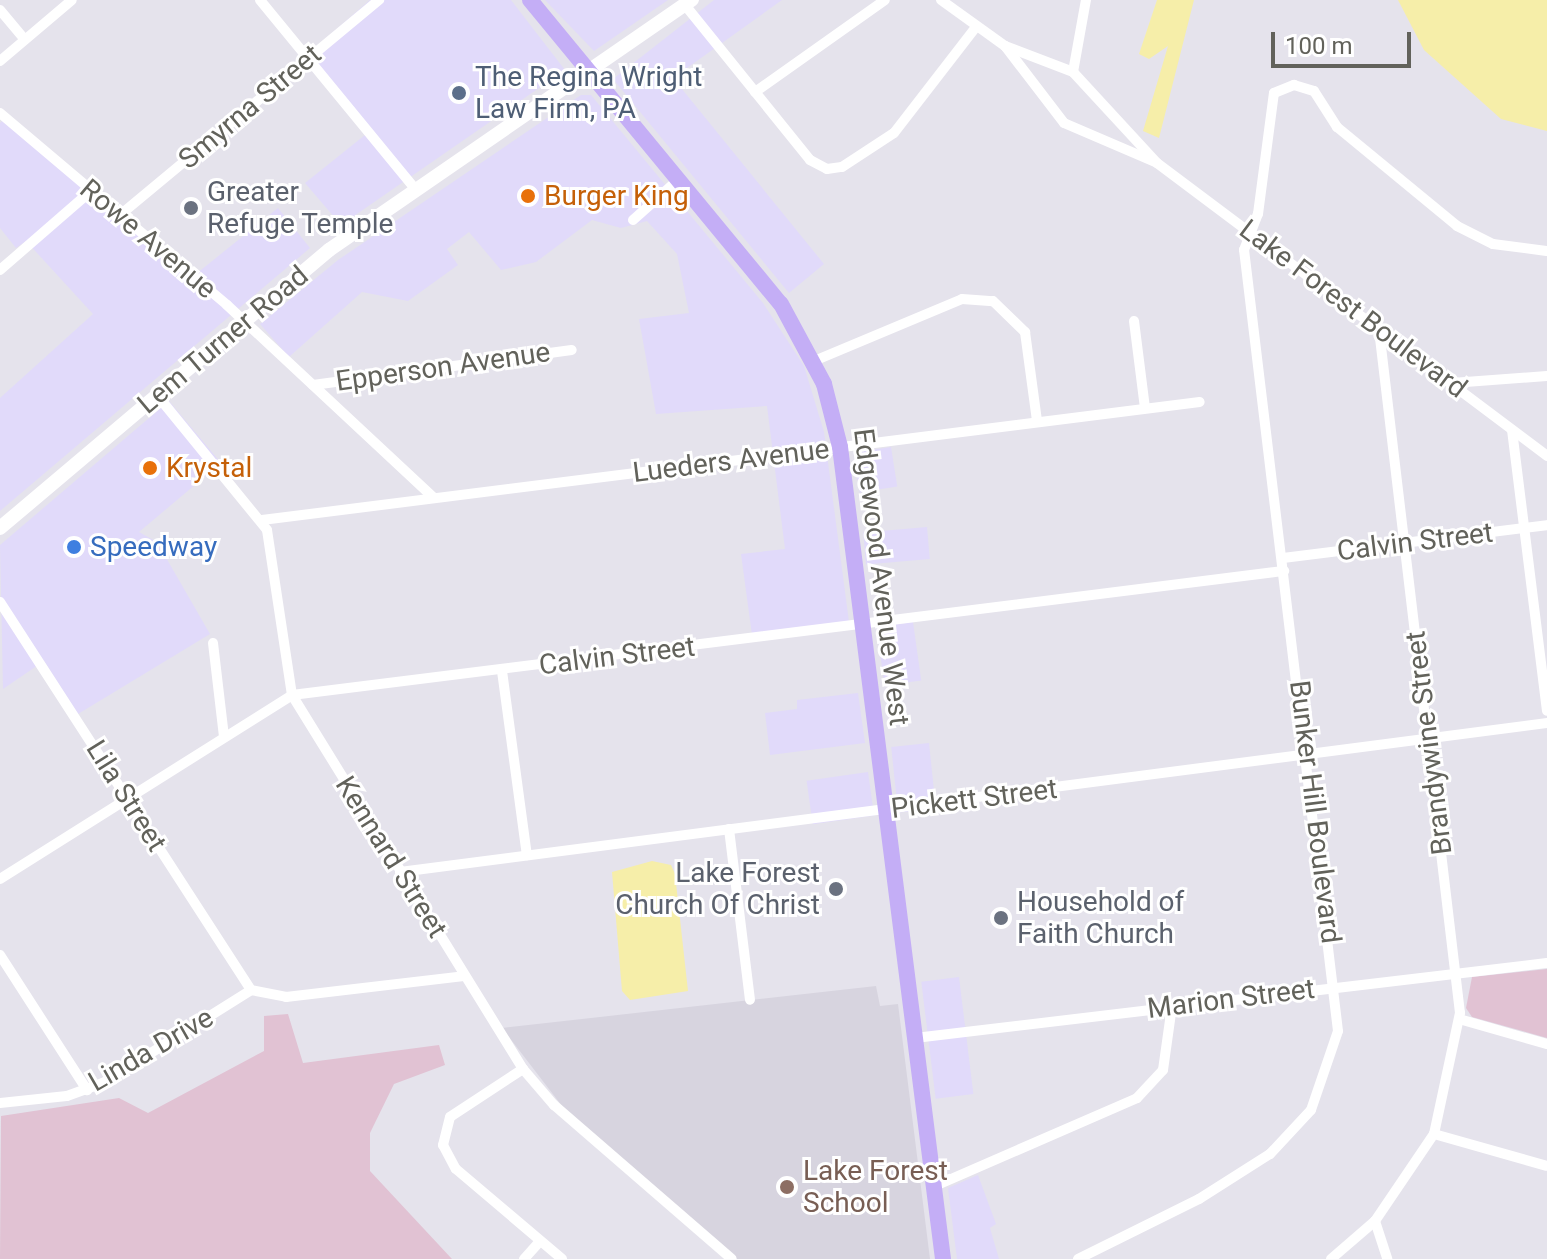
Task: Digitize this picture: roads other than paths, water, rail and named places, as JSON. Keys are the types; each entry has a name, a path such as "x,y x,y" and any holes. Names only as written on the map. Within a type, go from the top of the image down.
{"main road":[{"name":"Edgewood Avenue West","path":"530,0 781,304 814,361 840,447 943,1259"},
{"name":"Lem Turner Road","path":"0,528 243,319 416,190 688,3"}],"street":[{"path":"0,61 72,0"},
{"path":"260,0 416,190"},
{"name":"Smyrna Street","path":"120,215 379,0"},
{"path":"755,92 885,0"},
{"name":"Lake Forest Boulevard","path":"941,0 1005,46 1073,72 1157,163 1547,456"},
{"path":"1073,72 1086,0"},
{"path":"688,3 810,160 842,167 894,133 976,27"},
{"path":"0,10 24,39"},
{"name":"Lake Forest Boulevard","path":"1005,46 1064,123 1157,163"},
{"name":"Bunker Hill Boulevard","path":"1078,1259 1199,1199 1289,1135 1329,1070 1337,987 1244,250 1252,234 1271,101 1294,85 1314,91 1337,127 1457,226 1493,244 1547,251"},
{"name":"Rowe Avenue","path":"0,113 243,319 434,498"},
{"path":"633,220 679,179"},
{"path":"0,270 91,191"},
{"path":"814,361 962,299 993,301 1025,332 1037,421"},
{"path":"1134,321 1145,408"},
{"name":"Brandywine Street","path":"1331,1259 1375,1221 1434,1134 1459,1019 1458,975 1379,330"},
{"name":"Epperson Avenue","path":"313,385 572,350"},
{"path":"1452,383 1547,376"},
{"path":"157,395 262,520"},
{"name":"Lueders Avenue","path":"262,520 1200,402"},
{"path":"1512,430 1547,711"},
{"name":"Kennard Street","path":"262,520 292,695 523,1069 554,1105 732,1259"},
{"name":"Calvin Street","path":"1283,558 1547,525"},
{"name":"Calvin Street","path":"0,879 292,695 1284,571"},
{"name":"Lila Street","path":"0,602 255,994"},
{"path":"213,643 224,736"},
{"path":"502,671 527,855"},
{"name":"Pickett Street","path":"400,872 1547,723"},
{"path":"729,829 750,1000"},
{"path":"0,955 87,1090"},
{"name":"Marion Street","path":"915,1038 1547,963"},
{"name":"Linda Drive","path":"0,1103 87,1090 255,994 464,976"},
{"path":"935,1186 1137,1098 1163,1070 1172,1006"},
{"path":"1459,1019 1547,1044"},
{"path":"523,1069 450,1117 443,1145 456,1169 562,1259"},
{"path":"1434,1134 1547,1166"},
{"path":"1375,1221 1387,1259"},
{"path":"524,1259 540,1241"}],"place":[{"name":"The Regina Wright Law Firm, PA","path":"459,93"},
{"name":"Burger King","path":"528,196"},
{"name":"Greater Refuge Temple","path":"191,208"},
{"name":"Krystal","path":"150,468"},
{"name":"Speedway","path":"74,547"},
{"name":"Lake Forest Church Of Christ","path":"836,889"},
{"name":"Household of Faith Church","path":"1001,918"},
{"name":"Lake Forest School","path":"787,1187"}]}
